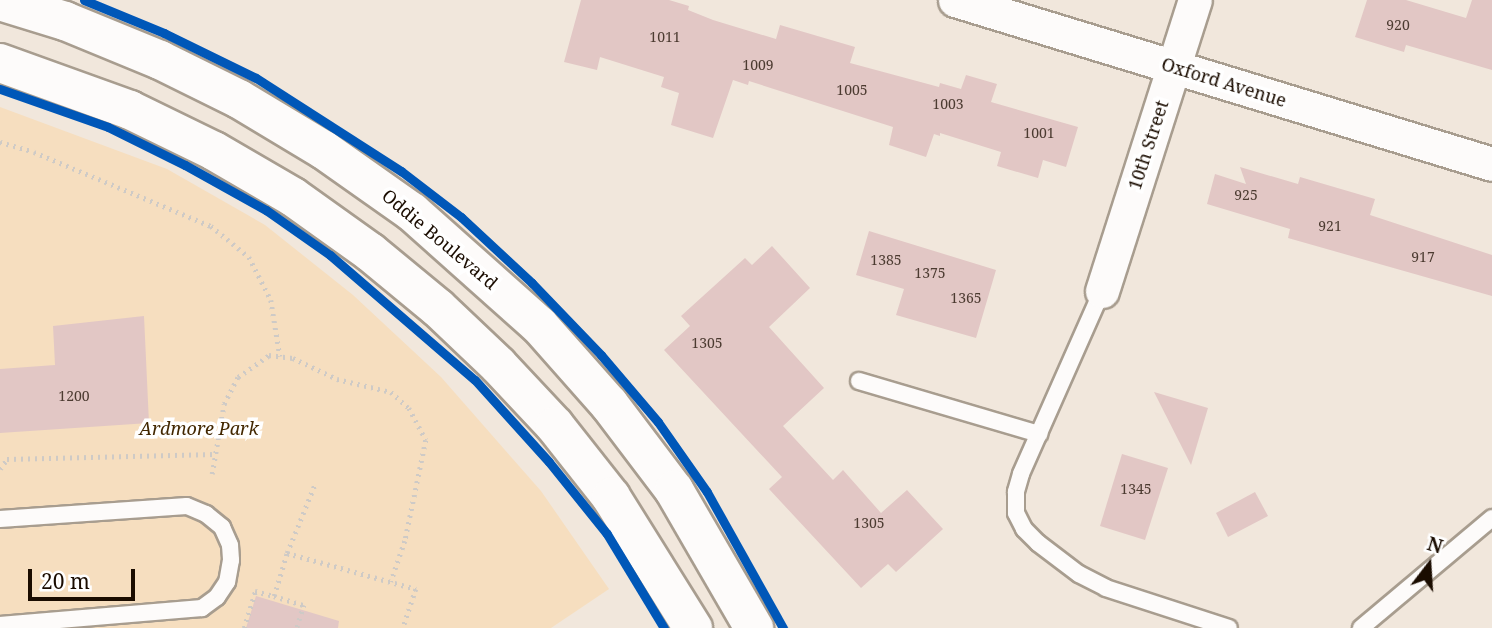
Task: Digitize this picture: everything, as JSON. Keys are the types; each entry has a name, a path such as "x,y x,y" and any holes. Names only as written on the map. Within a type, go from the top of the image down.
{"main road":[{"name":"Oddie Boulevard","path":"0,1 101,35 160,60 239,99 324,150 412,212 539,325 608,404 674,490 754,628"},
{"path":"0,63 130,110 214,151 293,197 370,253 438,308 498,365 555,426 611,498 693,628"}],"street":[{"name":"Oxford Avenue","path":"955,0 1492,164"},
{"name":"10th Street","path":"1102,291 1195,0"}],"lane":[{"path":"1102,291 1016,492 1016,513 1024,529 1038,543 1079,574 1106,588 1229,628"},
{"path":"859,381 1039,434"},
{"path":"0,519 187,506 206,514 222,527 230,545 231,560 228,582 217,597 202,608 0,625"},
{"path":"1361,628 1492,518"}],"path":[{"path":"0,142 34,152 211,226 250,257 271,300 280,356"},
{"path":"212,474 224,404 238,377 269,355 293,358 337,379 391,393 410,408 426,440 405,541 391,582"},
{"path":"0,469 7,459 215,454"},
{"path":"274,596 287,553 315,484"},
{"path":"287,553 416,589 403,628"},
{"path":"244,628 255,591 303,605 297,628"}],"green space":[{"name":"Ardmore Park","path":"0,107 167,169 265,225 353,295 441,377 541,491 609,589 551,628 0,628"}],"building":[{"path":"581,0 669,0 689,6 688,10 713,20 776,39 780,25 855,47 850,63 939,87 940,83 961,89 966,75 997,84 991,102 1078,127 1066,167 1043,160 1038,178 997,166 1001,152 940,133 940,136 934,134 926,157 889,145 893,127 749,81 748,85 733,80 713,138 671,125 679,93 661,87 664,77 600,57 597,70 564,62"},
{"path":"1367,0 1406,0 1466,18 1472,0 1492,0 1492,70 1406,45 1404,52 1355,37"},
{"path":"1240,167 1298,184 1300,177 1375,199 1370,215 1492,255 1492,296 1288,238 1290,229 1207,204 1215,174 1246,184"},
{"path":"869,231 996,270 976,338 896,315 904,289 856,275"},
{"path":"772,246 810,288 769,327 824,388 783,426 833,480 843,470 881,513 907,490 943,529 896,572 888,564 861,588 769,489 782,477 664,350 690,326 681,316 745,258 752,265"},
{"path":"144,316 149,423 0,433 0,369 55,365 53,326"},
{"path":"1154,392 1208,408 1191,465"},
{"path":"1122,454 1168,468 1145,540 1100,526"},
{"path":"1255,492 1268,516 1228,537 1216,513"},
{"path":"256,596 339,621 338,628 246,628"}],"cycle path":[{"path":"84,0 164,33 256,78 401,171 461,217 532,283 601,355 658,422 707,492 783,628"},
{"path":"0,89 108,127 185,165 266,210 330,255 475,380 549,462 607,534 664,628"}]}
